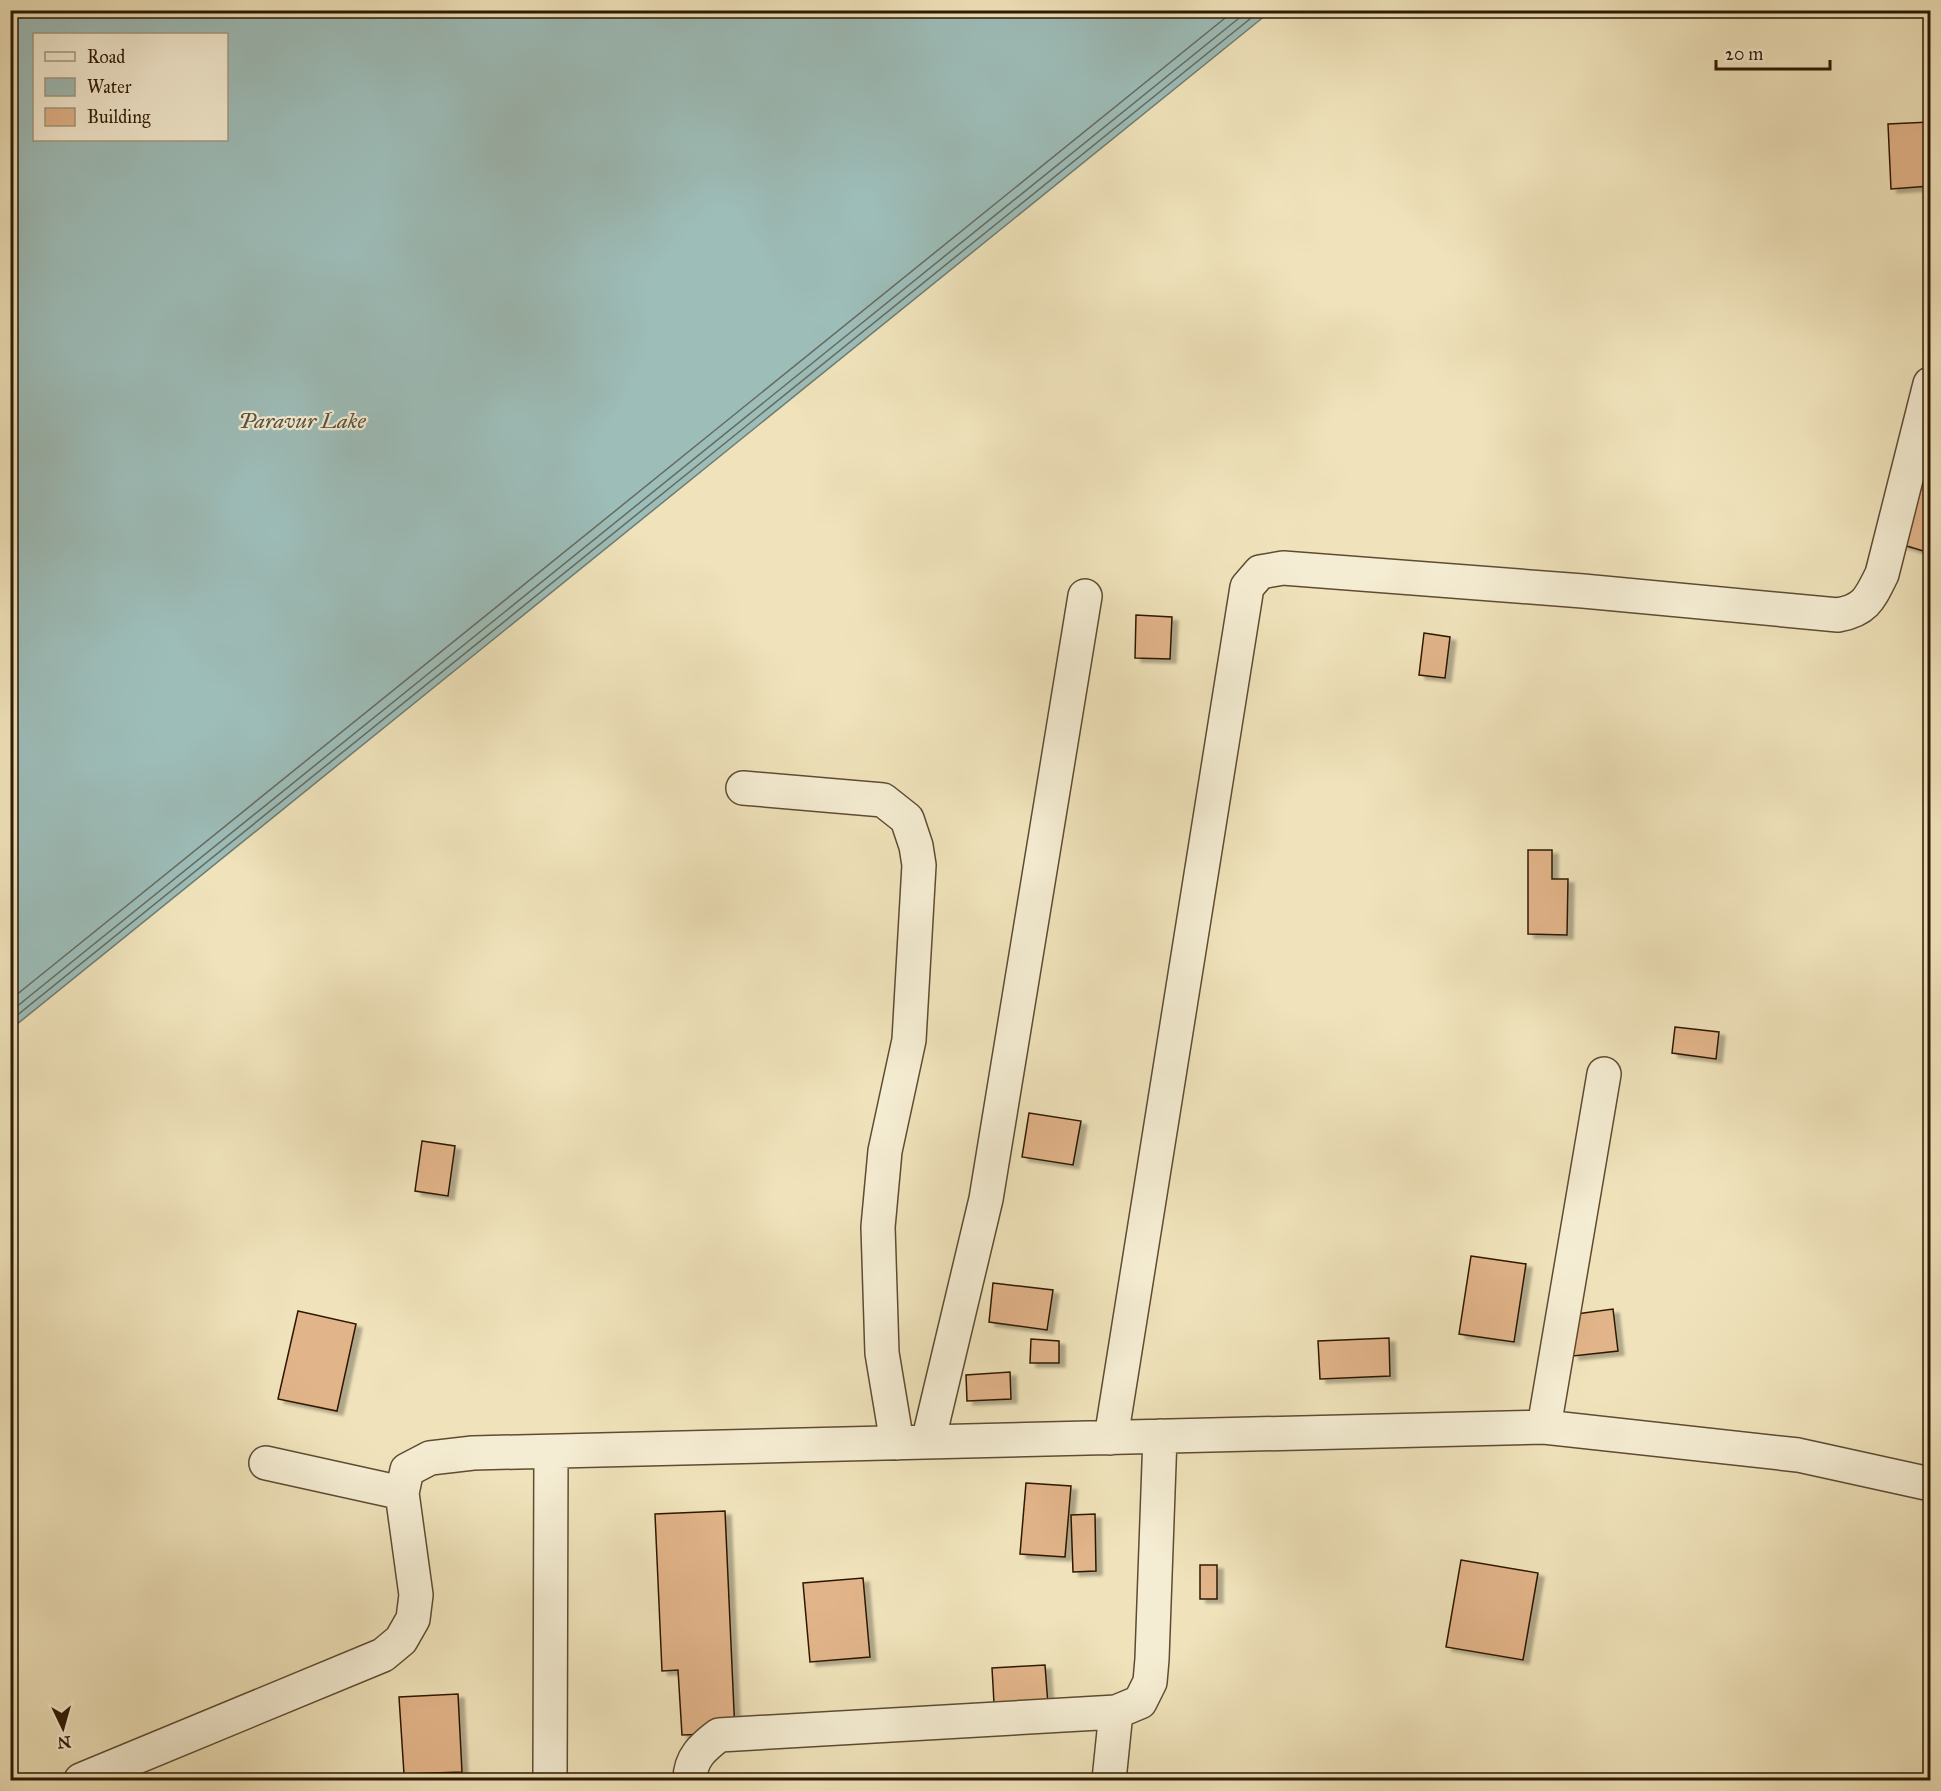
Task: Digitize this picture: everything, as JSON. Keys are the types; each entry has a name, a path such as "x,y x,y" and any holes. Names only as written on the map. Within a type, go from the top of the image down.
{"street":[{"path":"1111,1438 1247,587 1260,572 1283,568 1583,591 1838,615 1854,612 1870,598 1882,574 1930,384"},
{"path":"913,1443 986,1199 1085,596"},
{"path":"743,789 883,800 907,819 916,846 919,865 909,1040 885,1151 878,1227 882,1353 913,1443"},
{"path":"1544,1427 1604,1074"},
{"path":"81,1780 383,1655 401,1640 413,1618 416,1595 402,1493 407,1470 430,1458 473,1453 1544,1427 1798,1455 1930,1484"},
{"path":"690,1780 690,1770 699,1750 720,1735 1116,1712 1140,1702 1150,1682 1160,1436"},
{"path":"550,1780 551,1452"},
{"path":"266,1463 402,1493"},
{"path":"1109,1780 1116,1712"}],"water":[{"name":"Paravur Lake","path":"11,10 1271,11 11,1029"}],"building":[{"path":"1930,122 1930,186 1891,189 1888,124"},
{"path":"1917,484 1930,488 1930,553 1900,544"},
{"path":"1136,615 1172,617 1170,659 1135,658"},
{"path":"1424,633 1450,637 1445,678 1419,675"},
{"path":"1528,850 1552,850 1552,879 1568,879 1567,935 1528,934"},
{"path":"1675,1027 1719,1032 1716,1059 1672,1053"},
{"path":"1029,1113 1081,1121 1073,1165 1022,1157"},
{"path":"422,1141 455,1146 448,1196 415,1191"},
{"path":"1471,1256 1526,1264 1514,1342 1459,1334"},
{"path":"993,1283 1053,1290 1047,1330 989,1322"},
{"path":"1613,1309 1618,1351 1573,1356 1569,1315"},
{"path":"298,1311 356,1324 337,1411 278,1399"},
{"path":"1389,1338 1390,1376 1320,1379 1318,1341"},
{"path":"1031,1339 1059,1341 1059,1363 1030,1363"},
{"path":"1010,1372 1011,1399 967,1401 966,1375"},
{"path":"1026,1483 1071,1486 1065,1557 1020,1554"},
{"path":"725,1511 735,1733 682,1735 678,1670 662,1671 655,1514"},
{"path":"1095,1514 1096,1571 1073,1572 1071,1515"},
{"path":"1461,1560 1538,1573 1523,1660 1446,1647"},
{"path":"1200,1565 1217,1565 1217,1599 1200,1599"},
{"path":"863,1578 870,1657 810,1662 803,1583"},
{"path":"1045,1665 1049,1718 995,1721 992,1668"},
{"path":"458,1694 462,1772 404,1774 399,1697"}]}
